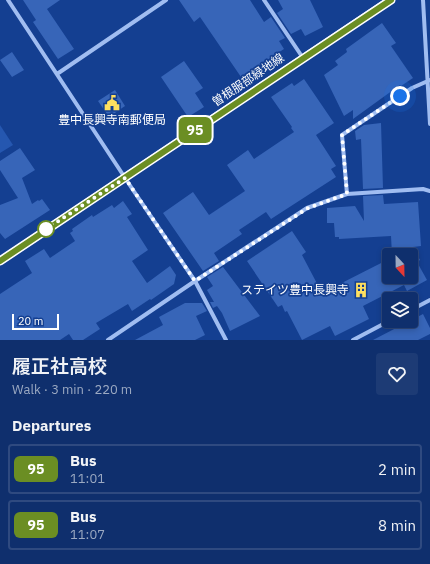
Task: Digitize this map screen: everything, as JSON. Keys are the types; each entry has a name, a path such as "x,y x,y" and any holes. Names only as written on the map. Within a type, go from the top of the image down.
{"street":[{"path":"8,0 125,178 195,281 226,340"},
{"path":"57,74 166,0"},
{"path":"264,0 303,58"},
{"name":"曽根服部緑地線","path":"0,261 390,0"},
{"path":"423,0 429,81 430,124"},
{"path":"347,194 342,135 412,88 429,81"},
{"path":"108,340 195,281 308,208 347,194 424,189 430,191"},
{"path":"418,306 430,300"},
{"path":"353,340 382,325"}],"shaded area":[{"path":"0,125 13,145 0,153"}],"building":[{"path":"23,0 60,0 47,9 74,49 58,59 33,22 36,20"},
{"path":"179,0 250,0 264,22 271,17 285,38 279,41 284,49 241,77 200,17 194,22"},
{"path":"278,0 310,0 323,27 305,36 301,29 291,34 277,13 283,9"},
{"path":"382,23 396,43 391,46 413,78 401,86 400,85 353,119 353,110 344,116 324,75 338,65 335,61 347,52 346,49"},
{"path":"12,52 24,70 12,77 0,60"},
{"path":"184,61 203,88 195,93 204,107 188,117 161,77"},
{"path":"304,79 334,123 316,135 336,166 331,169 336,177 271,219 266,212 239,230 242,234 214,253 219,261 203,271 163,213 193,192 209,215 245,191 227,165 248,150 254,159 294,132 271,97 292,83 294,86"},
{"path":"115,90 125,106 109,117 98,101"},
{"path":"381,123 383,188 363,189 361,139 356,140 355,131 364,125"},
{"path":"20,148 35,170 22,178 32,204 42,199 50,210 5,239 0,233 0,205 18,198 0,170 0,161"},
{"path":"383,195 384,204 418,202 421,246 414,248 392,248 391,236 339,239 339,237 335,237 334,223 327,223 327,208 355,206 364,221 363,196"},
{"path":"123,201 132,214 127,217 148,250 132,261 147,283 170,266 176,275 174,284 132,311 128,304 96,323 100,329 83,340 73,340 69,334 60,340 0,340 0,294 32,273 25,261 44,249 50,258 75,241 70,233 73,231 72,229 92,215 93,217 112,205 114,208"},
{"path":"292,231 306,252 302,255 322,293 382,263 382,284 418,284 418,264 427,280 407,291 404,285 390,292 382,292 382,296 363,306 369,319 335,336 330,326 302,340 287,311 285,312 282,305 278,307 247,261"},
{"path":"223,267 260,316 230,331 222,313 217,306 213,308 210,302 214,302 207,290 213,286 207,277"},
{"path":"185,303 202,303 207,311 196,316 205,335 195,340 135,340 163,325 159,317"},
{"path":"423,314 430,328 430,334 418,340 373,340 396,328 418,328 418,317"}],"bus line":[{"name":"95","path":"0,261 391,0"}],"place":[{"name":"豊中長興寺南郵便局","path":"112,103"},
{"name":"ステイツ豊中長興寺","path":"361,290"}],"route":[{"path":"46,229 125,178 195,281 308,208 347,194 342,135 400,96"}]}
